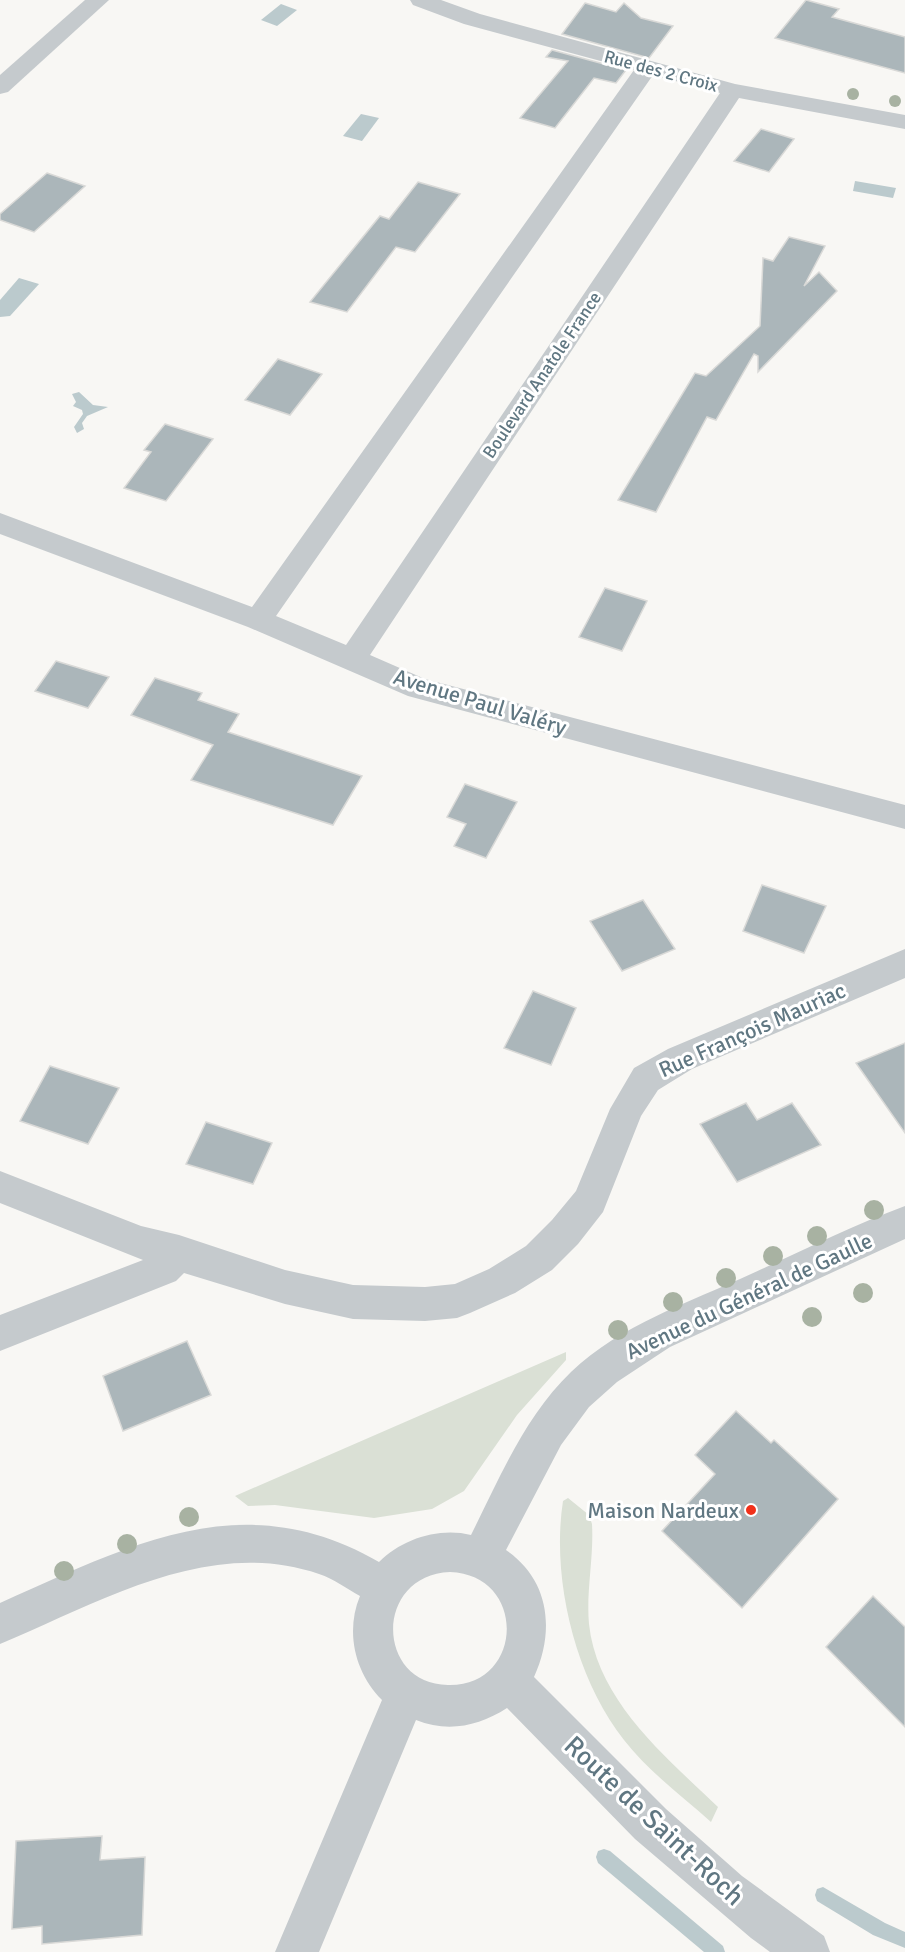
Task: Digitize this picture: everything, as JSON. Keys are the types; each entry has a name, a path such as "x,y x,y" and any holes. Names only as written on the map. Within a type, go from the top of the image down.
{"street":[{"path":"0,87 64,27 98,0"},
{"name":"Rue des 2 Croix","path":"421,0 472,19 733,90 905,122"},
{"path":"258,620 647,68"},
{"name":"Boulevard Anatole France","path":"351,660 733,90"},
{"name":"Avenue Paul Valéry","path":"0,524 258,620 418,688 905,817"},
{"name":"Rue François Mauriac","path":"0,1187 139,1242 179,1252 285,1287 353,1302 457,1301 501,1281 539,1258 565,1232 590,1201 627,1109 646,1078 680,1059 905,963"},
{"name":"Avenue du Général de Gaulle","path":"482,1556 536,1447 577,1392 619,1358 657,1335 905,1222"},
{"path":"0,1333 163,1269 179,1252"},
{"path":"0,1624 96,1582 185,1551 225,1544 266,1544 317,1553 384,1588"},
{"path":"461,1550 482,1556 501,1569 516,1588 524,1610 526,1635 521,1658 509,1680 492,1695 472,1705 448,1708 426,1704 406,1694 389,1678 378,1657 373,1633 376,1609 384,1588 399,1570 417,1557 439,1551 461,1550"},
{"name":"Route de Saint-Roch","path":"509,1680 618,1795 719,1888 808,1952"},
{"path":"297,1952 406,1694"}],"shaded area":[{"path":"281,4 297,10 277,26 261,20"},
{"path":"361,114 379,118 362,141 343,136"},
{"path":"855,181 896,188 893,198 853,191"},
{"path":"19,278 39,284 10,316 0,317 0,300"},
{"path":"79,392 93,405 108,407 87,416 82,423 84,429 77,433 74,427 83,414 82,410 73,406 76,402 72,394"},
{"path":"566,1352 566,1360 517,1415 464,1491 432,1509 374,1518 275,1505 248,1506 235,1496"},
{"path":"568,1498 589,1515 592,1524 589,1624 595,1652 605,1678 637,1726 677,1769 718,1807 711,1822 654,1773 633,1751 607,1715 592,1687 580,1657 564,1594 560,1531 563,1501"}],"building":[{"path":"806,0 839,9 832,17 905,37 905,73 775,38"},
{"path":"585,3 616,12 624,3 641,18 673,26 649,58 562,34"},
{"path":"552,50 626,70 616,83 594,78 555,128 520,118 568,61 546,57"},
{"path":"761,129 794,139 769,172 734,161"},
{"path":"47,173 85,186 34,232 0,220 0,214"},
{"path":"418,182 460,194 415,252 396,247 347,312 310,302 380,216 389,219"},
{"path":"789,237 825,246 804,286 819,272 837,291 758,372 758,356 754,354 716,420 707,417 656,512 618,500 695,373 706,376 760,326 763,258 773,261"},
{"path":"278,359 322,374 290,415 245,400"},
{"path":"165,424 213,439 166,501 124,488 151,452 144,450"},
{"path":"605,588 647,601 622,651 579,637"},
{"path":"56,661 109,677 88,708 35,691"},
{"path":"155,678 202,693 198,700 239,714 228,732 362,776 333,825 191,780 213,745 131,715"},
{"path":"465,784 517,802 486,858 454,846 466,824 447,817"},
{"path":"762,885 826,906 804,953 743,931"},
{"path":"643,900 675,949 622,971 590,921"},
{"path":"533,991 576,1008 551,1065 504,1048"},
{"path":"905,1043 905,1133 856,1063"},
{"path":"50,1066 119,1088 88,1144 20,1121"},
{"path":"746,1103 757,1120 792,1103 821,1145 737,1182 700,1124"},
{"path":"206,1122 272,1143 253,1184 186,1164"},
{"path":"187,1341 211,1395 123,1431 103,1376"},
{"name":"Maison Nardeux","path":"736,1411 771,1443 774,1440 838,1499 742,1608 662,1531 715,1474 695,1455"},
{"path":"873,1596 905,1627 905,1727 826,1647"},
{"path":"102,1836 100,1860 145,1857 142,1935 42,1944 42,1926 12,1929 16,1841"}],"waterway":[{"path":"604,1857 717,1952"},
{"path":"823,1895 879,1929 905,1940"}],"place":[{"name":"Maison Nardeux","path":"751,1510"}]}
